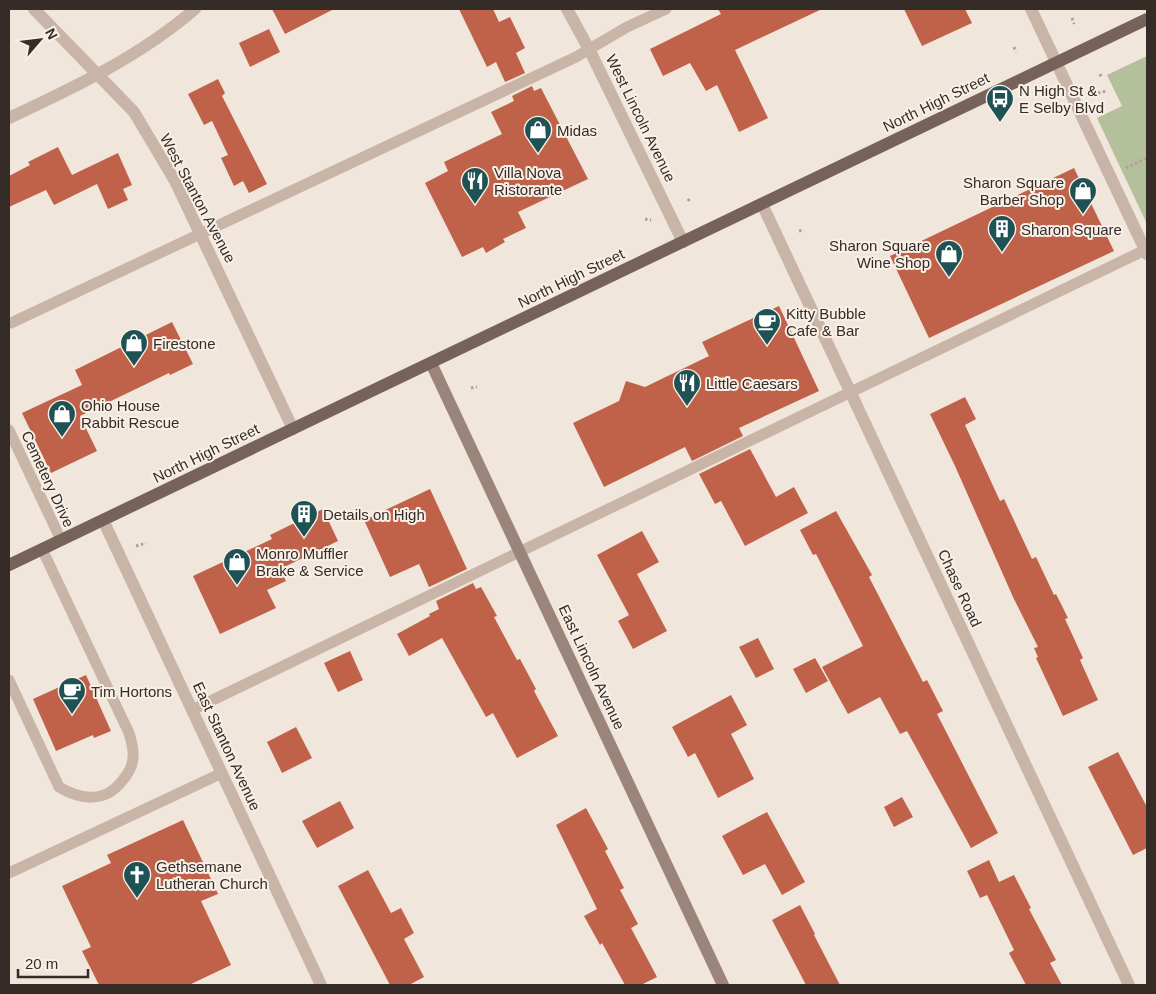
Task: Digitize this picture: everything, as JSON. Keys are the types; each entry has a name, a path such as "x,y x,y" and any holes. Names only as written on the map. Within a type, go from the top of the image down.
{"main road":[{"name":"North High Street","path":"9,566 1147,19"},
{"name":"East Lincoln Avenue","path":"431,363 723,985"}],"street":[{"name":"West Stanton Avenue","path":"34,9 62,40 100,74 134,112 175,181 293,429"},
{"path":"9,118 100,74 139,52 195,9"},
{"name":"West Lincoln Avenue","path":"567,9 590,50 683,242"},
{"path":"1031,9 1146,252"},
{"name":"Chase Road","path":"762,204 1129,985"},
{"name":"East Stanton Avenue","path":"103,520 321,985"}],"lane":[{"path":"12,323 590,50 628,27 666,9"},
{"path":"192,710 519,551 1146,252"},
{"name":"Cemetery Drive","path":"9,430 61,540"},
{"path":"9,680 59,787 72,795 85,798 102,796 116,789 129,773 134,756 129,733 42,549"},
{"path":"9,873 222,773"}],"path":[{"path":"1072,18 1074,24"},
{"path":"1014,47 1016,52"},
{"path":"1093,94 1107,91"},
{"path":"1126,168 1147,158"},
{"path":"646,219 651,220"},
{"path":"799,231 804,230"},
{"path":"471,388 477,387"},
{"path":"136,546 146,543"}],"green space":[{"path":"1147,56 1147,224 1097,118 1122,106 1107,75"}],"building":[{"path":"272,9 334,9 285,34"},
{"path":"459,9 493,9 499,22 510,17 525,48 516,53 525,73 505,82 496,62 487,67"},
{"path":"718,9 822,9 735,50 768,118 739,132 717,85 706,91 690,63 663,76 650,49 721,14"},
{"path":"904,9 965,9 972,23 922,46"},
{"path":"269,29 280,52 250,67 239,43"},
{"path":"218,79 225,93 222,96 267,184 249,193 243,181 234,186 221,158 228,155 212,121 204,125 188,94"},
{"path":"532,86 534,91 541,88 588,179 518,212 526,228 503,239 505,242 486,253 483,247 462,257 425,183 448,171 444,162 502,134 491,112 514,101 512,96"},
{"path":"58,147 72,175 118,153 132,185 123,189 128,200 108,209 97,184 54,205 46,190 9,207 9,176 30,165 28,162"},
{"name":"Sharon Square","path":"1074,168 1114,251 929,338 890,256"},
{"path":"779,306 819,391 739,428 743,436 692,461 685,447 604,487 573,423 619,401 626,381 645,387 709,356 702,342"},
{"path":"172,322 193,364 170,375 169,373 80,416 97,451 51,473 22,413 82,385 75,370"},
{"path":"965,397 976,419 965,425 1000,501 1004,499 1032,559 1036,557 1054,595 1056,594 1068,618 1065,619 1083,658 1080,660 1098,700 1063,716 1036,658 1038,657 1034,648 1038,647 1013,597 930,414"},
{"path":"750,449 776,497 794,487 808,513 745,546 721,501 715,504 699,474"},
{"path":"430,489 467,569 429,587 419,564 390,577 364,520"},
{"name":"Monro Muffler Brake & Service","path":"323,509 338,541 280,569 286,581 267,590 276,608 220,634 193,576 272,539 270,535"},
{"path":"836,511 872,575 869,577 923,682 927,680 943,711 937,714 998,833 971,848 907,731 900,734 880,697 848,714 822,667 863,646 816,554 813,555 800,530"},
{"path":"642,531 659,562 637,574 667,631 633,649 618,621 629,615 597,555"},
{"path":"473,583 476,589 481,587 497,616 494,617 517,660 520,659 536,689 534,691 558,736 517,758 493,713 486,717 442,638 409,656 397,634 439,609 436,601"},
{"path":"758,638 774,669 756,678 739,647"},
{"path":"350,651 363,680 338,692 324,663"},
{"path":"815,658 828,681 806,693 793,669"},
{"name":"Tim Hortons","path":"86,675 111,731 94,738 93,735 56,751 33,699"},
{"path":"731,695 747,725 731,734 754,779 718,798 695,753 688,757 672,727"},
{"path":"296,727 312,758 282,773 267,742"},
{"path":"1118,752 1147,807 1147,848 1133,855 1088,767"},
{"path":"902,797 913,817 894,827 884,807"},
{"path":"340,801 354,828 317,848 302,821"},
{"path":"586,808 608,849 605,851 624,888 620,890 638,924 631,928 657,977 641,985 625,985 602,943 600,945 584,916 597,909 556,825"},
{"path":"767,812 805,882 782,895 765,864 743,875 722,836"},
{"name":"Gethsemane Lutheran Church","path":"183,820 218,894 201,901 231,965 189,985 99,985 82,951 91,947 62,886 111,863 107,855"},
{"path":"989,860 999,882 1014,875 1031,908 1029,909 1056,960 1050,963 1062,985 1026,985 1009,953 1014,950 987,895 980,898 967,871"},
{"path":"368,870 391,913 401,908 414,933 404,939 424,977 409,985 390,985 338,886"},
{"path":"800,905 840,985 806,985 772,920"}],"place":[{"name":"N High St & E Selby Blvd","path":"1000,123"},
{"name":"Midas","path":"538,154"},
{"name":"Villa Nova Ristorante","path":"475,205"},
{"name":"Sharon Square Barber Shop","path":"1083,215"},
{"name":"Sharon Square","path":"1002,253"},
{"name":"Sharon Square Wine Shop","path":"949,278"},
{"name":"Kitty Bubble Cafe & Bar","path":"767,346"},
{"name":"Firestone","path":"134,367"},
{"name":"Little Caesars","path":"687,407"},
{"name":"Ohio House Rabbit Rescue","path":"62,438"},
{"name":"Details on High","path":"304,538"},
{"name":"Monro Muffler Brake & Service","path":"237,586"},
{"name":"Tim Hortons","path":"72,715"},
{"name":"Gethsemane Lutheran Church","path":"137,899"}]}
